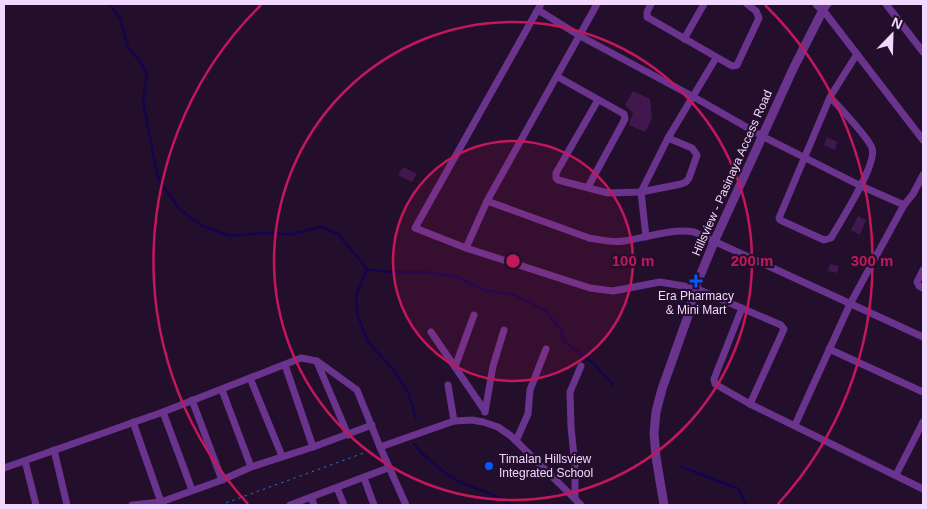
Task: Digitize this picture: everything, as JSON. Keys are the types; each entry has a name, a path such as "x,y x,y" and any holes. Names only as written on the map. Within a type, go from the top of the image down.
{"street":[{"path":"466,248 487,201 558,77 597,4"},
{"path":"651,4 647,17 732,66 737,65 759,18 756,11 747,4"},
{"path":"684,39 704,4"},
{"path":"886,4 923,52"},
{"path":"823,6 923,140"},
{"name":"Hillsview - Pasinaya Access Road","path":"664,505 654,433 656,412 662,389 688,316 695,288 714,242 823,6"},
{"path":"750,404 784,329 781,325 695,288 660,282 613,291 590,288 466,248 415,228 539,7 580,36 762,136 861,186 904,205"},
{"path":"830,97 870,144 874,158 861,186 831,238 824,240 780,220 780,214 806,158 830,97 857,54"},
{"path":"646,237 641,192 668,138 716,58"},
{"path":"558,77 624,114 625,119 588,187"},
{"path":"598,100 556,173 558,180 608,193 641,192 681,184 689,178 696,159 696,151 668,138"},
{"path":"795,425 850,304 904,205 913,194 923,175"},
{"path":"487,201 589,238 606,242 687,231 694,232 923,337"},
{"path":"923,270 918,282 919,286 923,288"},
{"path":"742,308 714,382 750,404 923,489"},
{"path":"455,367 474,315"},
{"path":"483,422 493,366 504,330"},
{"path":"431,332 485,411"},
{"path":"516,441 528,414 530,390 546,349"},
{"path":"829,349 923,392"},
{"path":"4,468 222,390 301,358 316,362 357,390 388,468 406,505"},
{"path":"316,362 348,435"},
{"path":"285,365 313,447"},
{"path":"575,499 575,466 570,392 581,366"},
{"path":"250,378 282,456"},
{"path":"448,384 454,421"},
{"path":"222,390 251,467"},
{"path":"192,400 222,480"},
{"path":"162,412 192,490"},
{"path":"380,447 454,421 472,420 483,422 504,431 516,441 581,505"},
{"path":"133,422 161,502"},
{"path":"896,475 923,422"},
{"path":"132,505 161,502 222,480 251,467 348,435 372,425"},
{"path":"54,450 67,505"},
{"path":"25,460 36,505"},
{"path":"290,505 388,468"},
{"path":"364,478 374,505"},
{"path":"337,488 344,505"},
{"path":"311,497 314,505"}],"path":[{"path":"220,505 380,447"}],"building":[{"path":"633,91 650,99 652,118 645,132 629,125 633,113 625,105"},
{"path":"827,137 837,142 835,150 824,145"},
{"path":"403,167 417,174 412,182 398,175"},
{"path":"858,216 866,220 860,235 851,230"},
{"path":"830,264 839,266 837,273 828,271"}],"waterway":[{"path":"109,4 120,18 128,48 139,60 147,74 143,102 158,178 179,209 203,226 229,236 264,233 291,234 322,227 339,235 367,269 388,272 424,272 455,276 484,290 515,295 545,310 561,330 564,341 594,364 613,385"},
{"path":"367,269 356,296 358,316 368,342 392,368 408,392 416,418"},
{"path":"414,444 429,460 450,476 462,483 488,492 511,505"},
{"path":"682,467 739,489 746,505"}],"place":[{"name":"Era Pharmacy & Mini Mart","path":"696,281"},
{"name":"Timalan Hillsview Integrated School","path":"489,466"}]}
